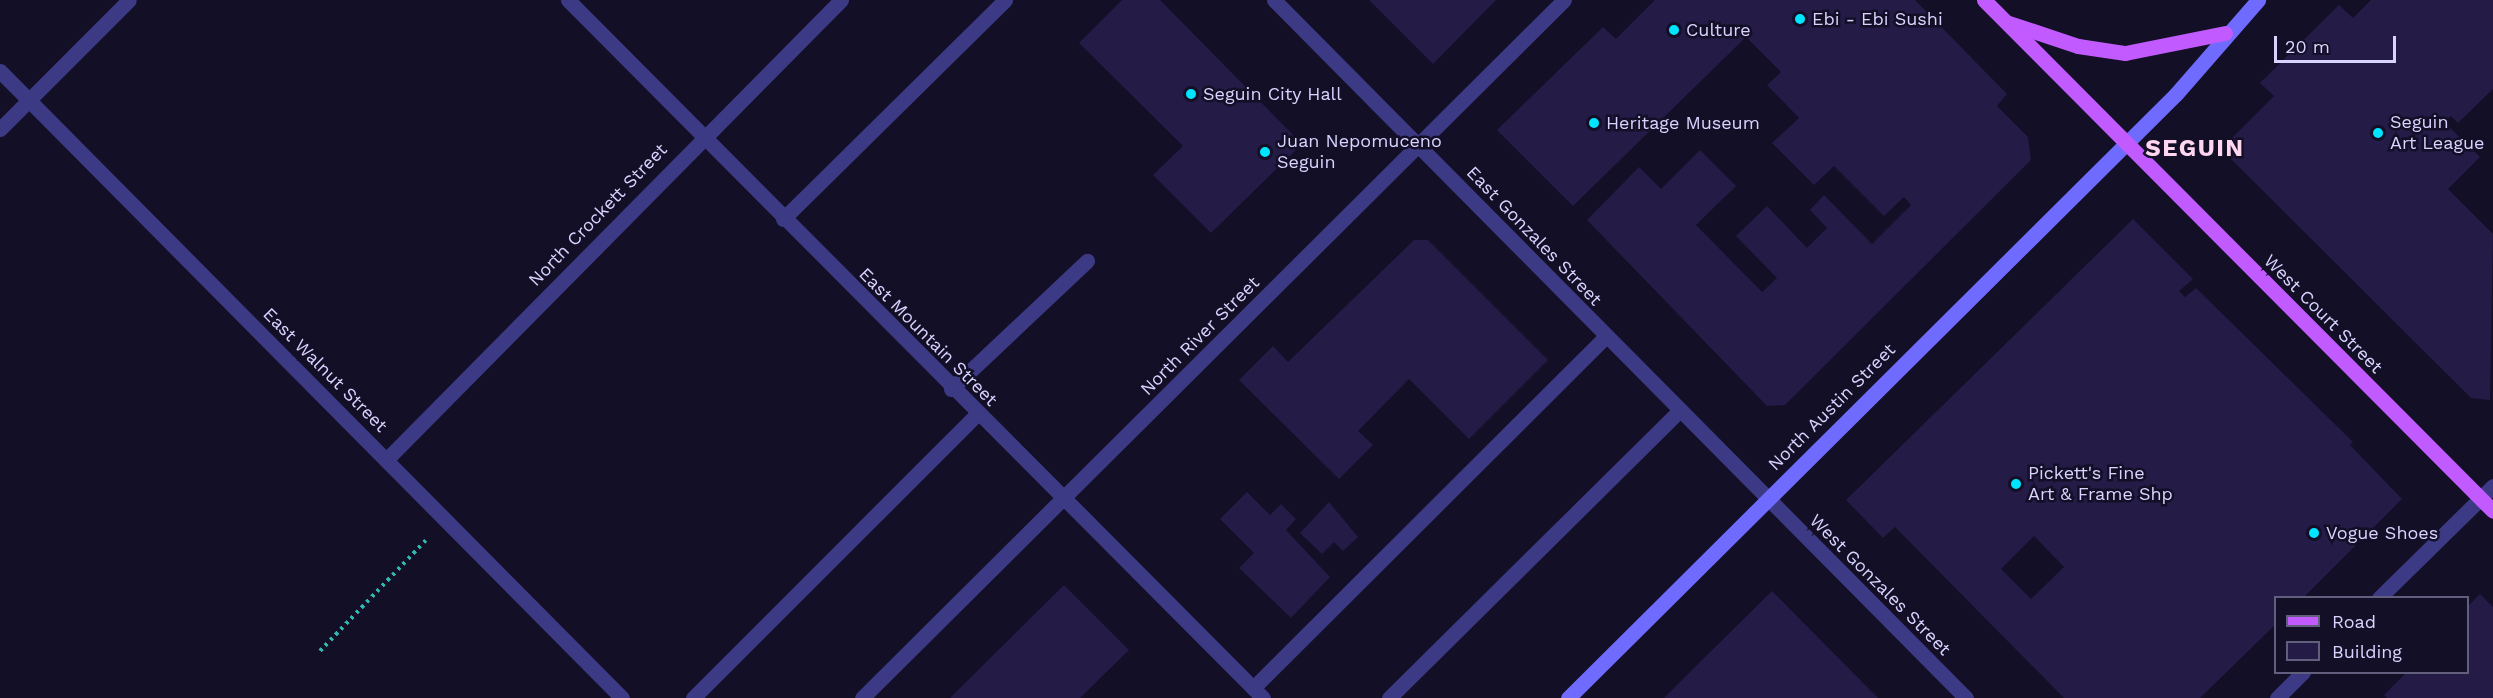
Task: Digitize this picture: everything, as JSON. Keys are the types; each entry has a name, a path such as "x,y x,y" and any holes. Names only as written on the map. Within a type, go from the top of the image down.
{"main road":[{"name":"West Court Street","path":"1984,0 2493,511"},
{"name":"North Austin Street","path":"1568,698 2176,94 2225,33 2258,0"},
{"path":"2005,21 2078,46 2125,53 2225,33"}],"street":[{"path":"0,129 129,0"},
{"name":"East Mountain Street","path":"568,0 1062,501 1258,693"},
{"name":"North Crockett Street","path":"386,460 701,137 841,0"},
{"path":"783,219 1005,0"},
{"name":"East Gonzales Street","path":"1274,0 1767,499"},
{"name":"North River Street","path":"862,698 1564,0"},
{"name":"East Walnut Street","path":"0,71 622,698"},
{"path":"951,389 1087,261"},
{"path":"1258,693 1606,336"},
{"path":"1389,698 1679,411"},
{"path":"693,698 977,414"},
{"path":"2380,596 2493,486"},
{"name":"West Gonzales Street","path":"1767,499 1966,698"},
{"path":"2277,698 2300,674"}],"path":[{"path":"320,651 445,520"}],"building":[{"name":"Seguin City Hall","path":"1122,0 1160,0 1302,144 1211,233 1153,175 1183,146 1079,43"},
{"path":"1369,0 1496,0 1433,64"},
{"path":"1655,0 1915,0 2007,94 1997,106 2028,137 2031,160 1785,405 1767,406 1587,220 1639,167 1661,189 1700,150 1736,186 1696,225 1762,292 1777,278 1736,236 1767,206 1807,248 1827,228 1810,210 1824,195 1872,244 1911,205 1904,197 1884,216 1834,166 1814,185 1772,143 1799,118 1767,85 1781,72 1746,37 1573,206 1497,130 1603,27 1616,39"},
{"path":"2371,0 2493,0 2493,89 2458,123 2451,116 2444,122 2480,157 2448,189 2493,234 2490,400 2471,398 2231,159 2228,142 2274,96 2260,83 2339,5 2353,18"},
{"path":"2133,219 2193,279 2179,291 2185,297 2196,288 2353,442 2350,445 2402,499 2305,596 2274,596 2274,626 2200,698 2064,698 1895,527 1883,538 1846,500","holes":["2034,536 2064,567 2031,599 2001,569"]},
{"path":"1414,240 1428,240 1548,360 1469,439 1409,379 1358,431 1373,445 1339,479 1239,380 1273,346 1288,362"},
{"path":"1247,492 1270,515 1281,504 1296,519 1286,530 1330,577 1291,618 1239,568 1254,553 1220,519"},
{"path":"1329,502 1358,537 1343,551 1334,542 1322,554 1300,533"},
{"path":"1064,585 1129,650 1080,698 950,698"},
{"path":"1772,591 1878,698 1664,698 1702,660"},
{"path":"2480,594 2493,607 2493,698 2387,698 2384,695 2405,674 2469,674 2469,605"}],"place":[{"name":"Ebi - Ebi Sushi","path":"1800,19"},
{"name":"Culture","path":"1674,30"},
{"name":"Seguin City Hall","path":"1191,94"},
{"name":"Heritage Museum","path":"1594,123"},
{"name":"Seguin Art League","path":"2378,133"},
{"name":"Juan Nepomuceno Seguin","path":"1265,152"},
{"name":"Pickett's Fine Art & Frame Shp","path":"2016,484"},
{"name":"Vogue Shoes","path":"2314,533"}],"district":[{"name":"SEGUIN","path":"2195,149"}]}
